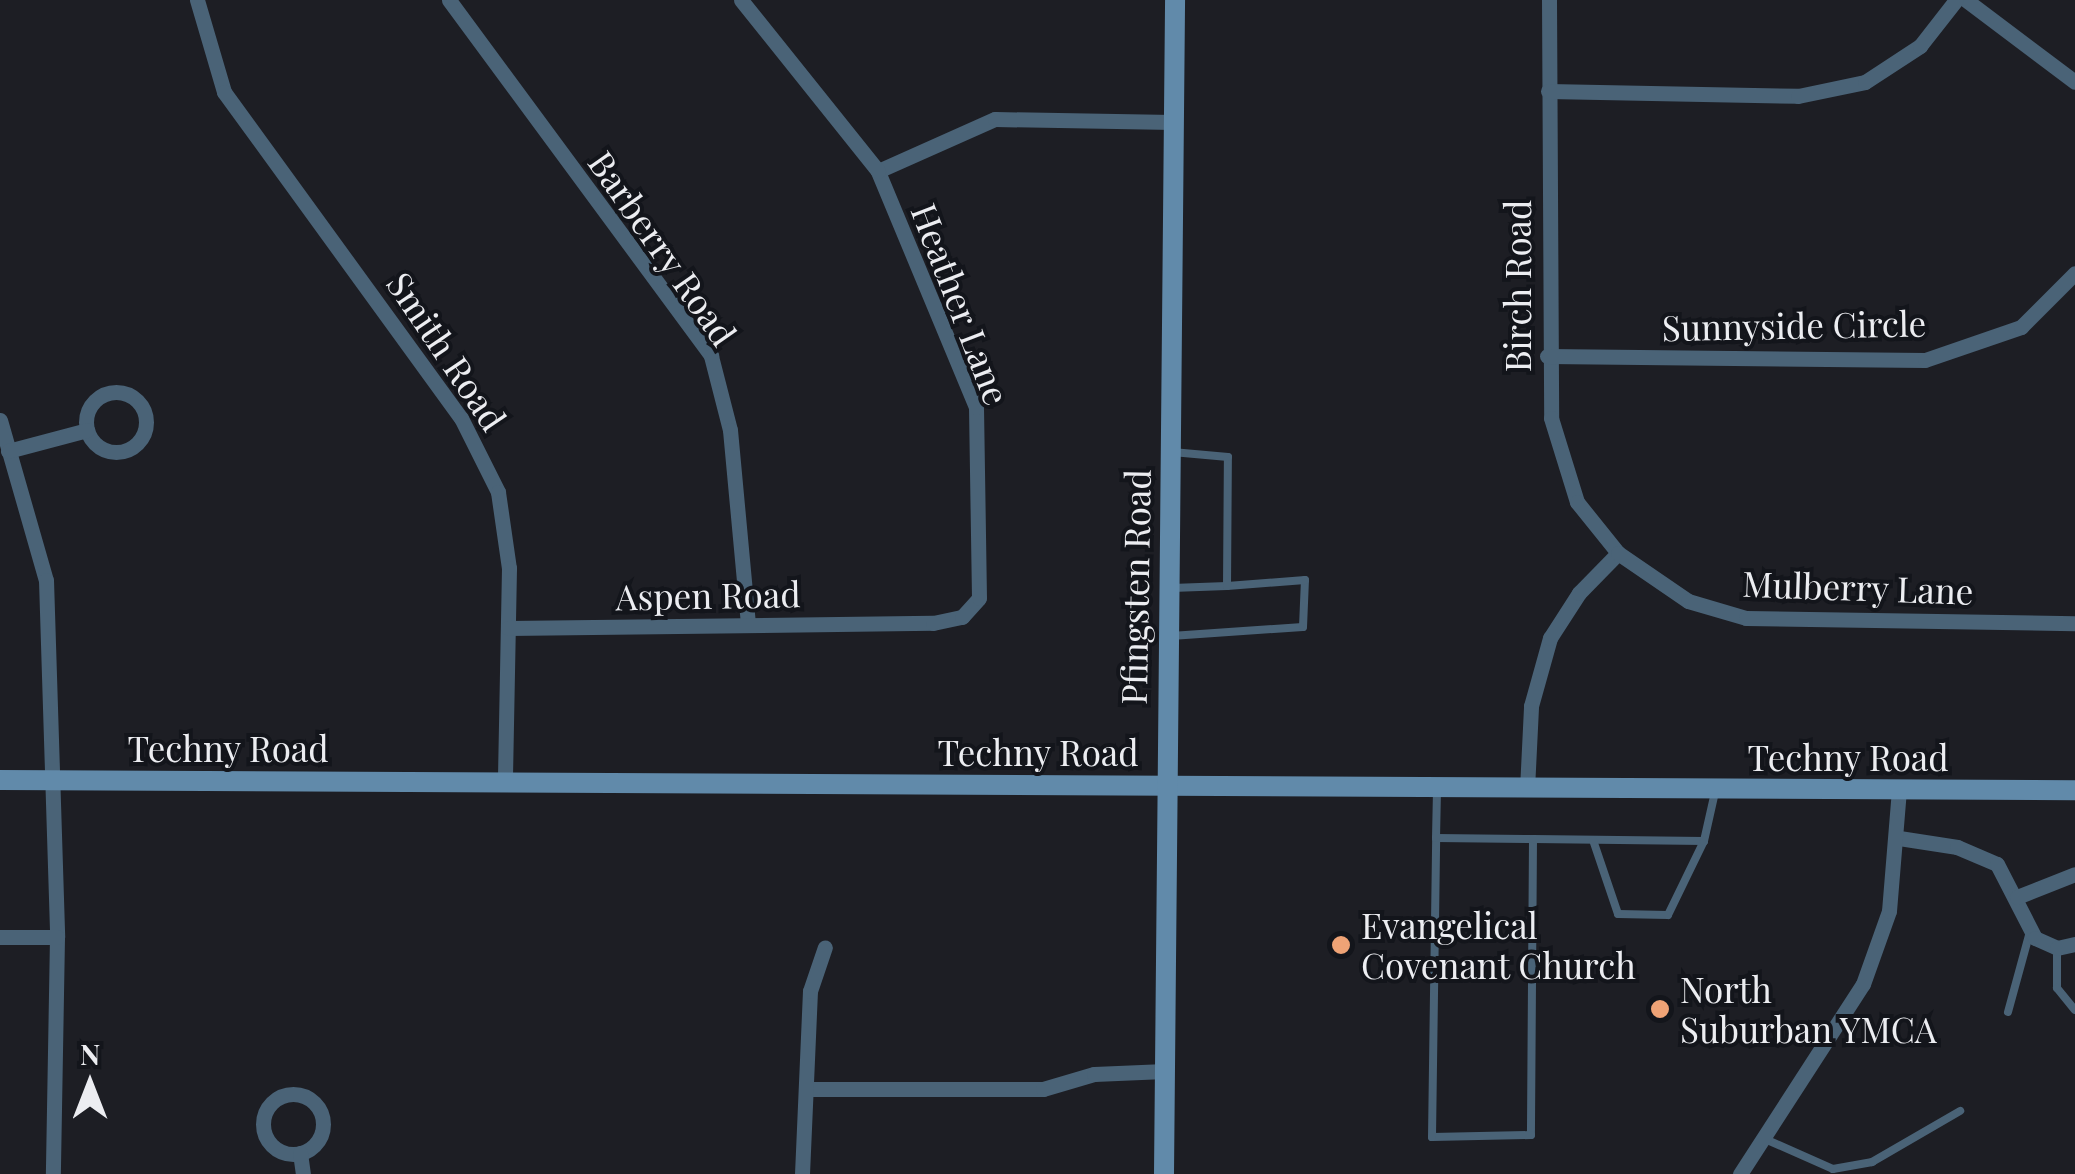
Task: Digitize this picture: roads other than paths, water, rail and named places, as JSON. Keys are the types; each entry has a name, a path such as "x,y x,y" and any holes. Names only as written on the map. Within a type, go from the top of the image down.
{"main road":[{"name":"Pfingsten Road","path":"1164,1174 1175,0"},
{"name":"Techny Road","path":"0,780 2075,790"}],"street":[{"name":"Smith Road","path":"197,0 224,92 484,459 498,492 509,568 506,782"},
{"name":"Barberry Road","path":"448,0 711,356 730,430 748,624"},
{"name":"Heather Lane","path":"742,0 878,171 976,407 980,598 951,622 908,623"},
{"name":"Birch Road","path":"1550,0 1547,356 1560,457 1577,502 1618,553"},
{"path":"1548,91 1798,96 1865,82 1920,46 1956,0"},
{"path":"1966,0 2075,82"},
{"path":"878,171 995,119 1173,122"},
{"name":"Sunnyside Circle","path":"1547,356 1925,360 2021,327 2075,273"},
{"path":"0,420 46,580 56,937 53,1174"},
{"path":"8,452 87,430"},
{"path":"1528,789 1531,706 1550,638 1578,593 1618,553"},
{"name":"Mulberry Lane","path":"1618,553 1688,602 1746,618 2075,623"},
{"name":"Aspen Road","path":"508,628 908,623"},
{"path":"1740,1174 1863,984 1888,912 1899,838 1899,790"},
{"path":"1899,838 1957,847 1997,864 2017,897 2030,931 2042,945 2057,948 2075,944"},
{"path":"2017,897 2075,874"},
{"path":"0,938 56,937"},
{"path":"802,1174 809,1089 810,990 825,947"},
{"path":"809,1089 1042,1090 1094,1074 1165,1071"},
{"path":"300,1153 304,1174"}],"lane":[{"path":"1169,452 1228,457 1227,586"},
{"path":"1167,588 1305,580 1302,626 1167,636"},
{"path":"1437,789 1432,1137 1531,1135 1533,839"},
{"path":"1593,840 1618,914 1668,914 1704,840 1716,790"},
{"path":"1436,838 1704,840"},
{"path":"2008,1012 2030,931"},
{"path":"2057,948 2057,988 2075,1010"},
{"path":"1761,1137 1834,1169 1872,1162 1960,1110"}],"place":[{"name":"Evangelical Covenant Church","path":"1341,945"},
{"name":"North Suburban YMCA","path":"1660,1009"}]}
